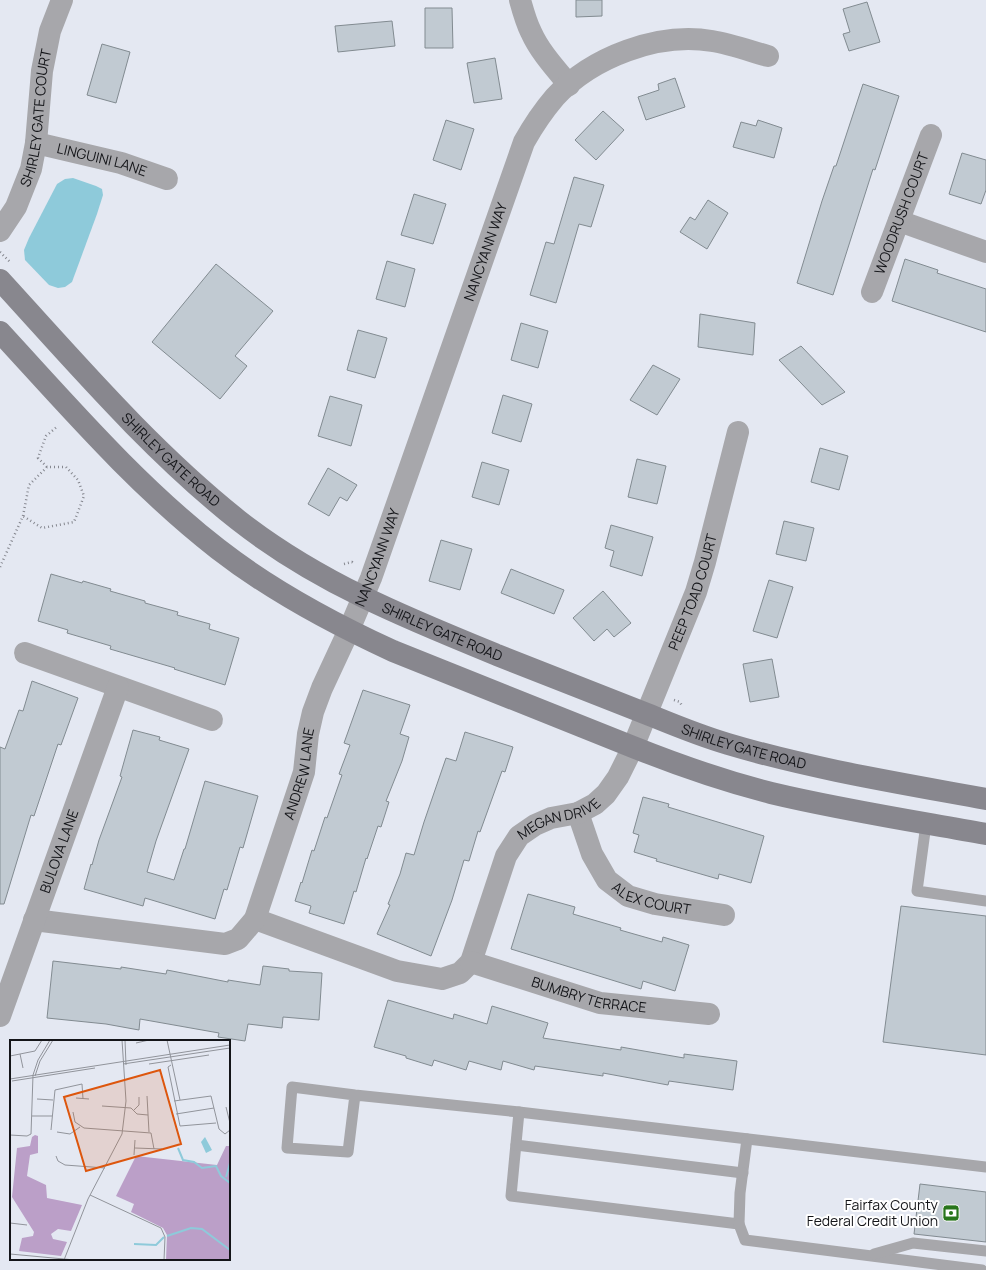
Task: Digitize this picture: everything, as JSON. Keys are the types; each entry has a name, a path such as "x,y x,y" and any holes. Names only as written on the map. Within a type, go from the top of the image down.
{"main road":[{"name":"SHIRLEY GATE ROAD","path":"0,280 130,420 199,488 240,522 284,552 327,579 363,598 407,618 650,705 685,730 713,740 778,758 830,770 986,799"},
{"path":"0,332 140,482 176,514 219,550 264,582 310,610 349,630 393,651 672,763 717,778 835,807 986,834"}],"street":[{"name":"SHIRLEY GATE COURT","path":"0,230 16,207 28,180 31,169 36,143 42,71 50,31 62,0"},
{"path":"520,0 530,31 536,42 552,66 569,85"},
{"name":"NANCYANN WAY","path":"349,630 371,578 524,142 543,112 575,79 597,64 617,54 645,45 683,39 714,41 768,56"},
{"name":"WOODRUSH COURT","path":"872,292 931,135"},
{"name":"LINGUINI LANE","path":"36,143 120,163 167,180"},
{"path":"899,221 986,252"},
{"name":"PEEP TOAD COURT","path":"633,747 696,592 738,432"},
{"name":"ANDREW LANE","path":"34,920 225,944 238,940 255,919 304,772 308,734 313,712 322,688 349,630"},
{"path":"25,653 212,720"},
{"name":"BULOVA LANE","path":"0,1016 118,687"},
{"name":"MEGAN DRIVE","path":"471,962 506,856 519,836 535,825 551,818 578,813 594,804 606,794 618,777 633,747"},
{"name":"ALEX COURT","path":"578,813 592,854 607,880 628,896 655,904 724,915"},
{"path":"255,919 397,971 442,980 460,973 471,962"},
{"name":"BUMBRY TERRACE","path":"471,962 600,1004 709,1014"}],"lane":[{"path":"926,824 917,891 986,901"},
{"path":"355,1095 348,1152 287,1148 292,1087 986,1167"},
{"path":"519,1112 511,1196 739,1224"},
{"path":"747,1139 739,1224 745,1240 982,1270"},
{"path":"516,1146 743,1173"},
{"path":"870,1256 913,1243 986,1251"}],"path":[{"path":"47,467 38,458 46,436 59,425"},
{"path":"0,567 23,516 29,485 47,467 66,467 78,480 84,496 74,522 42,528 23,516"},
{"path":"339,563 346,564 352,562 371,578"},
{"path":"650,705 680,702 683,708"}],"water":[{"path":"73,178 102,189 103,195 72,282 65,287 58,288 49,285 25,260 24,250 57,184 65,179"}],"building":[{"path":"576,0 602,0 602,16 576,17"},
{"path":"867,2 880,42 849,51 843,34 850,32 843,9"},
{"path":"425,8 452,8 453,48 425,48"},
{"path":"392,21 395,46 338,52 335,26"},
{"path":"102,44 130,52 116,103 87,95"},
{"path":"495,58 502,99 474,103 467,63"},
{"path":"675,78 685,107 646,120 638,97 659,90 658,84"},
{"path":"863,84 899,96 875,170 873,169 833,295 797,283 822,201 834,166 836,166"},
{"path":"603,111 624,130 596,160 575,140"},
{"path":"446,120 474,129 461,170 433,160"},
{"path":"758,120 782,128 774,158 733,147 741,122 756,126"},
{"path":"962,153 986,160 986,190 981,204 949,194"},
{"path":"574,177 604,185 591,227 579,224 556,303 530,295 546,242 554,244"},
{"path":"414,194 446,204 433,244 401,235"},
{"path":"708,200 728,213 707,249 680,232 690,217 695,220"},
{"path":"905,259 938,270 937,273 986,289 986,332 892,301"},
{"path":"387,261 415,269 405,307 376,299"},
{"path":"216,264 273,311 235,356 247,366 220,399 152,342"},
{"path":"700,314 755,323 753,355 698,347"},
{"path":"521,323 548,331 538,368 511,360"},
{"path":"358,330 387,338 375,378 347,370"},
{"path":"801,346 845,392 822,405 779,360"},
{"path":"653,365 680,379 657,415 630,400"},
{"path":"503,395 532,404 521,442 492,433"},
{"path":"330,396 362,405 351,446 318,436"},
{"path":"820,448 848,456 839,490 811,482"},
{"path":"637,459 666,466 657,504 628,497"},
{"path":"482,462 509,470 499,505 472,497"},
{"path":"328,468 357,485 347,501 340,497 329,516 308,504"},
{"path":"784,521 814,528 806,561 776,554"},
{"path":"611,525 653,537 642,576 610,566 614,551 605,548"},
{"path":"441,540 472,549 460,590 429,581"},
{"path":"511,569 564,590 554,614 501,593"},
{"path":"51,574 82,583 83,581 111,589 110,591 178,612 177,615 210,624 209,629 239,638 225,685 174,669 175,668 110,649 111,646 67,633 68,630 38,621"},
{"path":"769,580 793,587 777,638 753,631"},
{"path":"603,591 631,623 614,637 607,629 594,641 573,618"},
{"path":"772,659 779,697 750,702 743,664"},
{"path":"32,681 78,698 61,745 58,744 34,816 31,815 4,904 0,904 0,747 5,749 19,710 23,711"},
{"path":"363,690 410,705 400,734 409,737 402,761 386,801 389,802 381,827 378,826 367,859 366,858 356,892 354,891 344,924 309,913 311,906 295,901 312,850 314,851 325,817 327,818 342,775 339,774 350,745 344,743"},
{"path":"133,730 160,737 159,740 189,749 156,841 147,872 174,880 185,849 205,781 258,796 243,848 240,847 227,890 224,889 215,919 145,898 143,906 84,889 99,840 122,777 120,776"},
{"path":"465,732 513,747 505,772 502,771 480,832 478,831 469,861 464,860 452,900 431,956 377,934 390,905 388,904 400,874 406,853 414,855 446,758 456,761"},
{"path":"643,797 669,804 668,807 764,836 751,883 719,874 718,879 656,861 657,859 634,852 639,835 633,833"},
{"path":"528,894 575,907 573,914 621,928 620,930 662,942 663,937 689,945 675,991 643,981 641,989 511,949"},
{"path":"901,906 986,916 986,1055 883,1042"},
{"path":"53,961 121,969 121,967 166,974 167,970 228,982 228,980 260,985 263,966 289,969 289,971 322,973 319,1020 283,1017 282,1028 248,1024 245,1041 218,1037 219,1033 140,1019 139,1030 106,1024 47,1018"},
{"path":"388,1000 453,1019 454,1014 487,1024 492,1006 548,1023 543,1038 621,1050 621,1047 684,1058 684,1054 737,1061 733,1090 669,1081 668,1085 603,1073 603,1076 535,1066 534,1070 503,1061 501,1070 469,1061 466,1070 434,1060 432,1066 406,1058 406,1056 374,1047"},
{"name":"Fairfax County Federal Credit Union","path":"920,1184 986,1192 986,1242 914,1234"}],"place":[{"name":"Fairfax County Federal Credit Union","path":"951,1213"}]}
